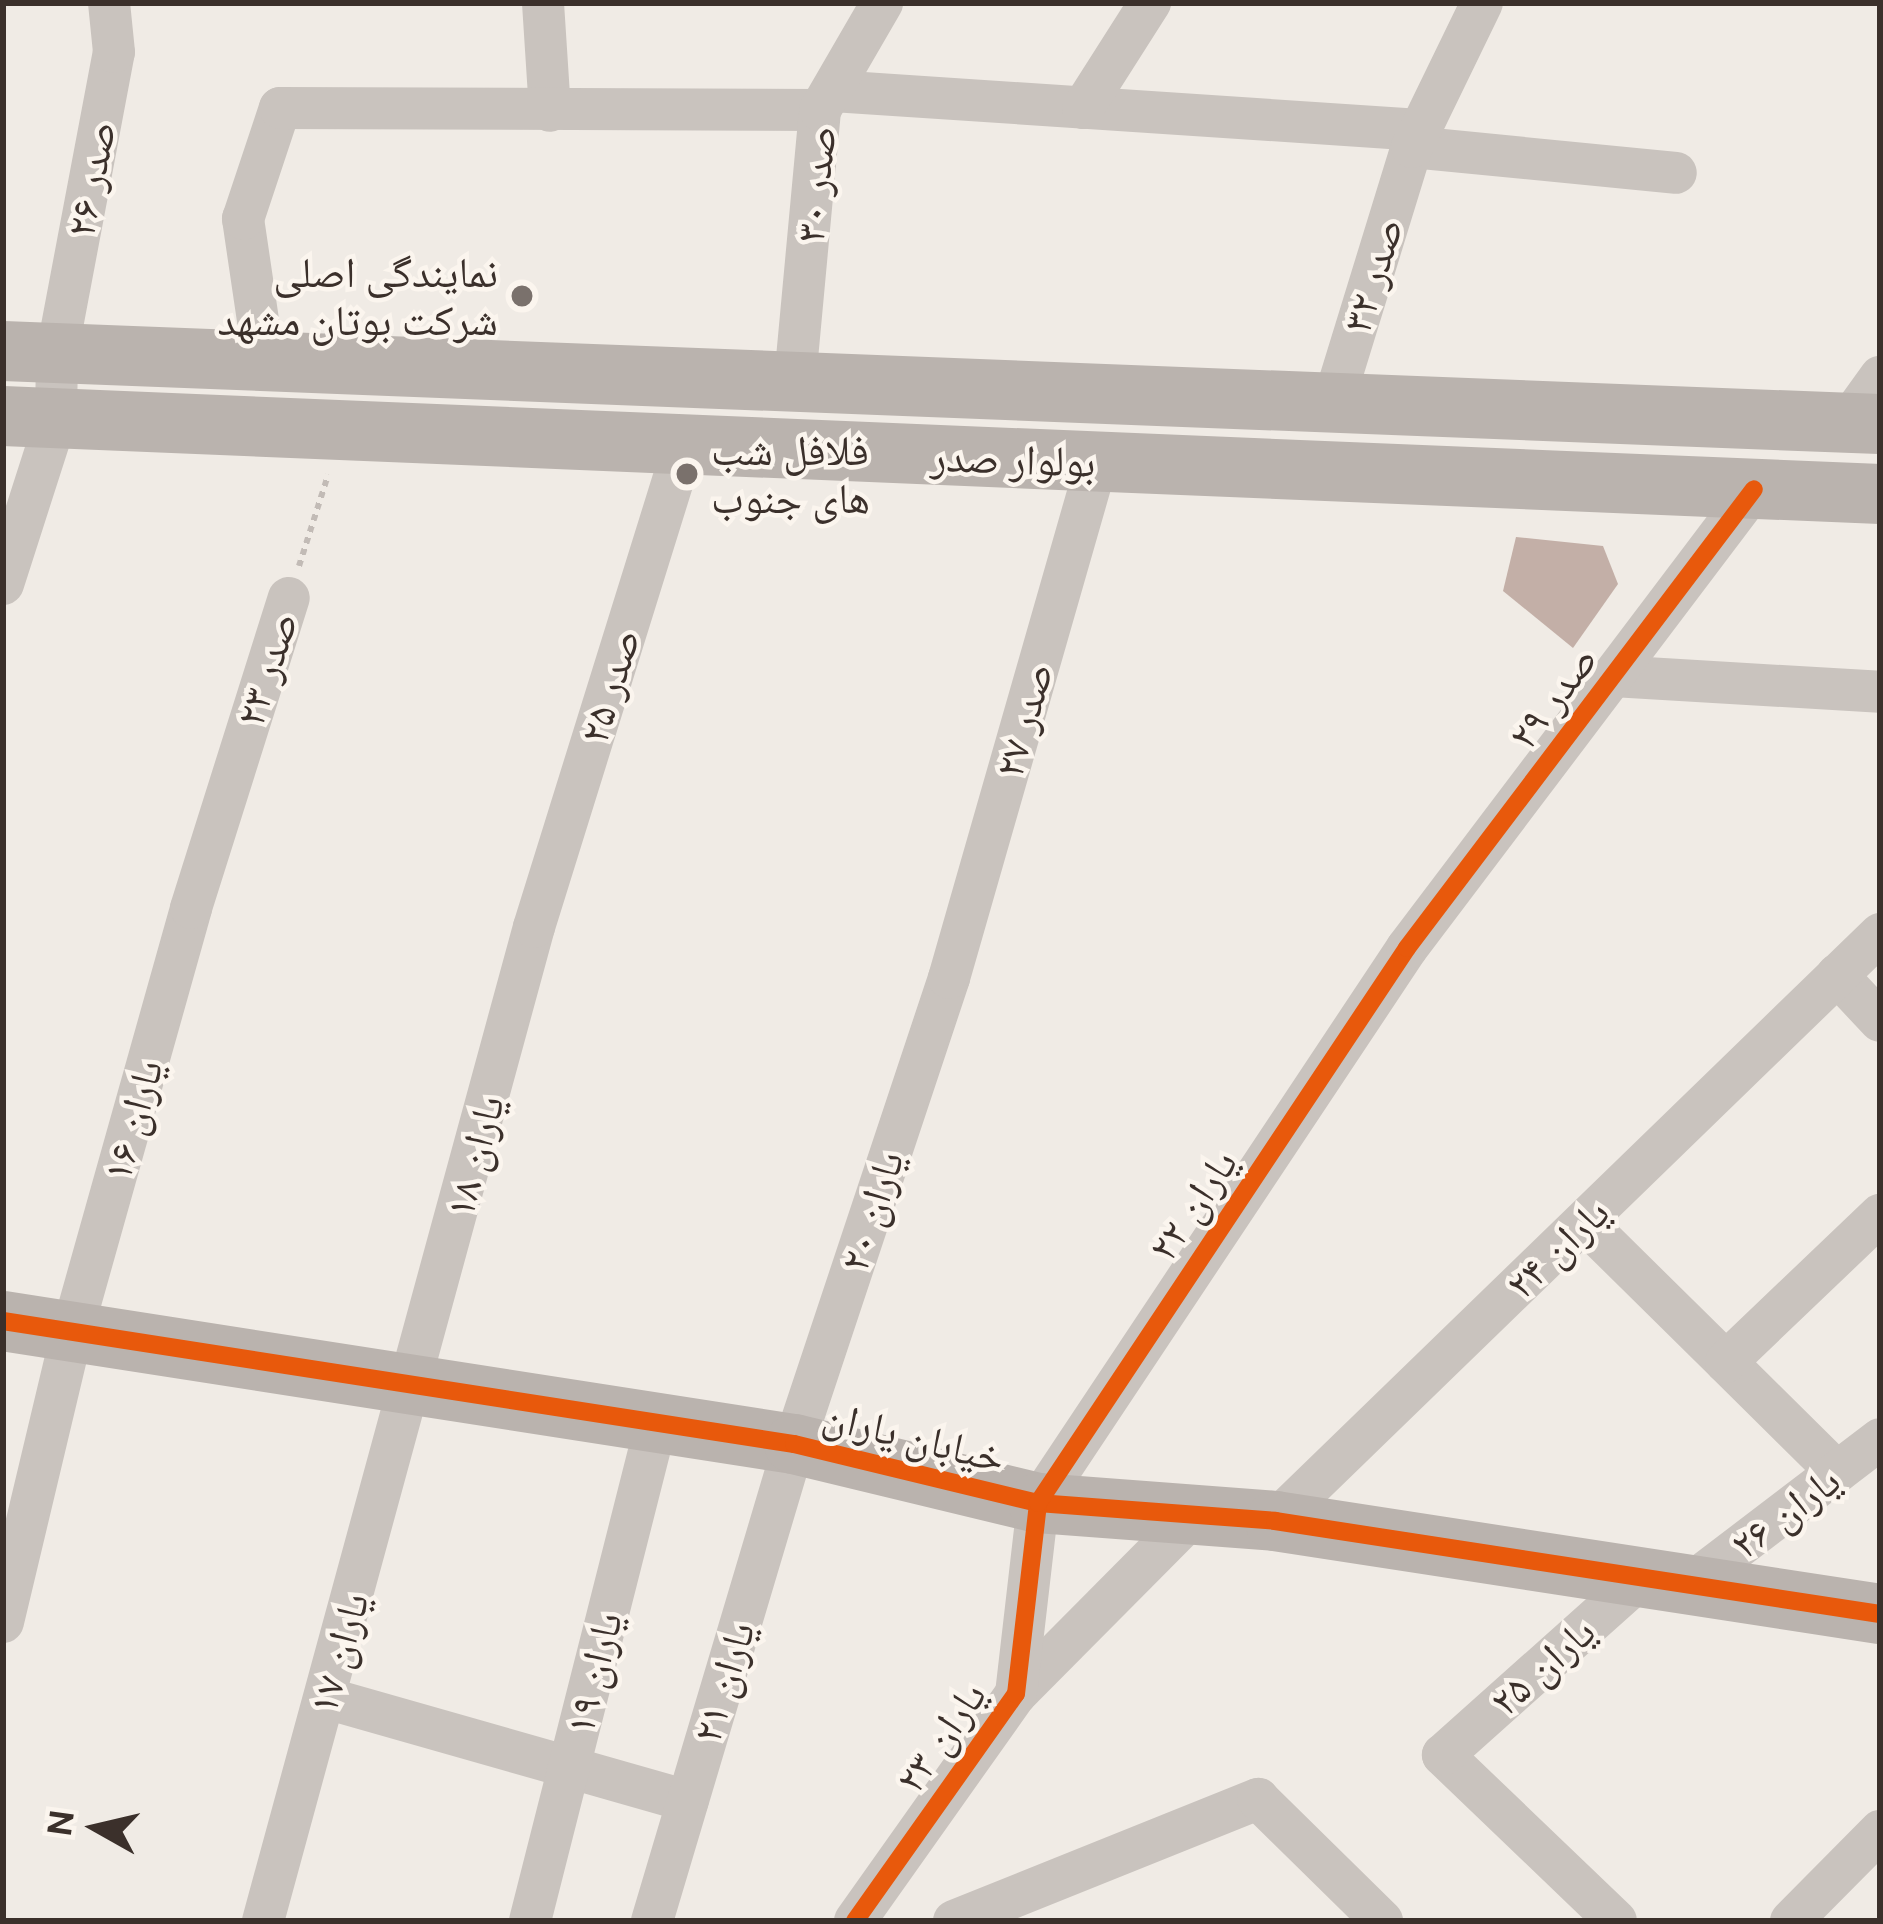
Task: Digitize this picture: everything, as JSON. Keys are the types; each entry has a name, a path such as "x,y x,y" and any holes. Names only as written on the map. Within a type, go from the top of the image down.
{"main road":[{"name":"بولوار صدر","path":"30,352 1333,403 1869,408"},
{"name":"بولوار صدر","path":"30,418 1880,494"},
{"name":"خیابان یاران","path":"3,1321 794,1444 1038,1503 1275,1521 1880,1614"}],"street":[{"name":"صدر ۲۶","path":"3,584 30,418 30,352 114,52 109,3"},
{"path":"543,3 550,111"},
{"name":"صدر ۳۰","path":"795,380 827,100 882,3"},
{"path":"1083,108 1150,3"},
{"name":"صدر ۳۲","path":"1333,403 1416,139 1482,3"},
{"path":"264,361 243,219 280,108 550,111 827,100 1083,108 1416,139 1676,173"},
{"name":"صدر ۲۵","path":"534,927 683,445"},
{"name":"صدر ۲۷","path":"949,978 1096,462"},
{"name":"صدر ۲۹","path":"1407,948 1754,489"},
{"name":"صدر ۲۳","path":"191,908 289,598"},
{"path":"1613,676 1880,692"},
{"name":"یاران ۱۶","path":"3,1622 72,1332 191,908"},
{"name":"یاران ۱۸","path":"413,1385 534,927"},
{"name":"یاران ۲۴","path":"1275,1521 1880,934"},
{"name":"یاران ۲۲","path":"1038,1503 1407,948"},
{"path":"1838,975 1880,1021"},
{"name":"یاران ۲۰","path":"794,1444 949,978"},
{"path":"1726,1362 1880,1215"},
{"path":"1584,1222 1838,1472"},
{"name":"یاران ۱۷","path":"263,1921 413,1385"},
{"name":"یاران ۱۹","path":"530,1921 656,1424"},
{"name":"یاران ۲۶","path":"1666,1581 1838,1472 1880,1439"},
{"name":"یاران ۲۱","path":"652,1921 794,1444"},
{"name":"یاران ۲۳","path":"1016,1694 1038,1503"},
{"name":"یاران ۲۳","path":"855,1921 1016,1694 1195,1514"},
{"name":"یاران ۲۵","path":"1616,1921 1443,1755 1666,1581"},
{"path":"326,1698 688,1801"},
{"path":"954,1921 1258,1799 1382,1921"},
{"path":"1791,1921 1880,1831"}],"building":[{"path":"1516,537 1603,546 1618,584 1573,648 1503,591"}],"cycle path":[{"path":"855,1921 1016,1694 1038,1503 1407,948 1754,489"},
{"path":"3,1321 794,1444 1038,1503 1275,1521 1880,1614"}],"place":[{"name":"نمایندگی اصلی شرکت بوتان مشهد","path":"522,296"},
{"name":"فلافل شب های جنوب","path":"687,474"}]}
